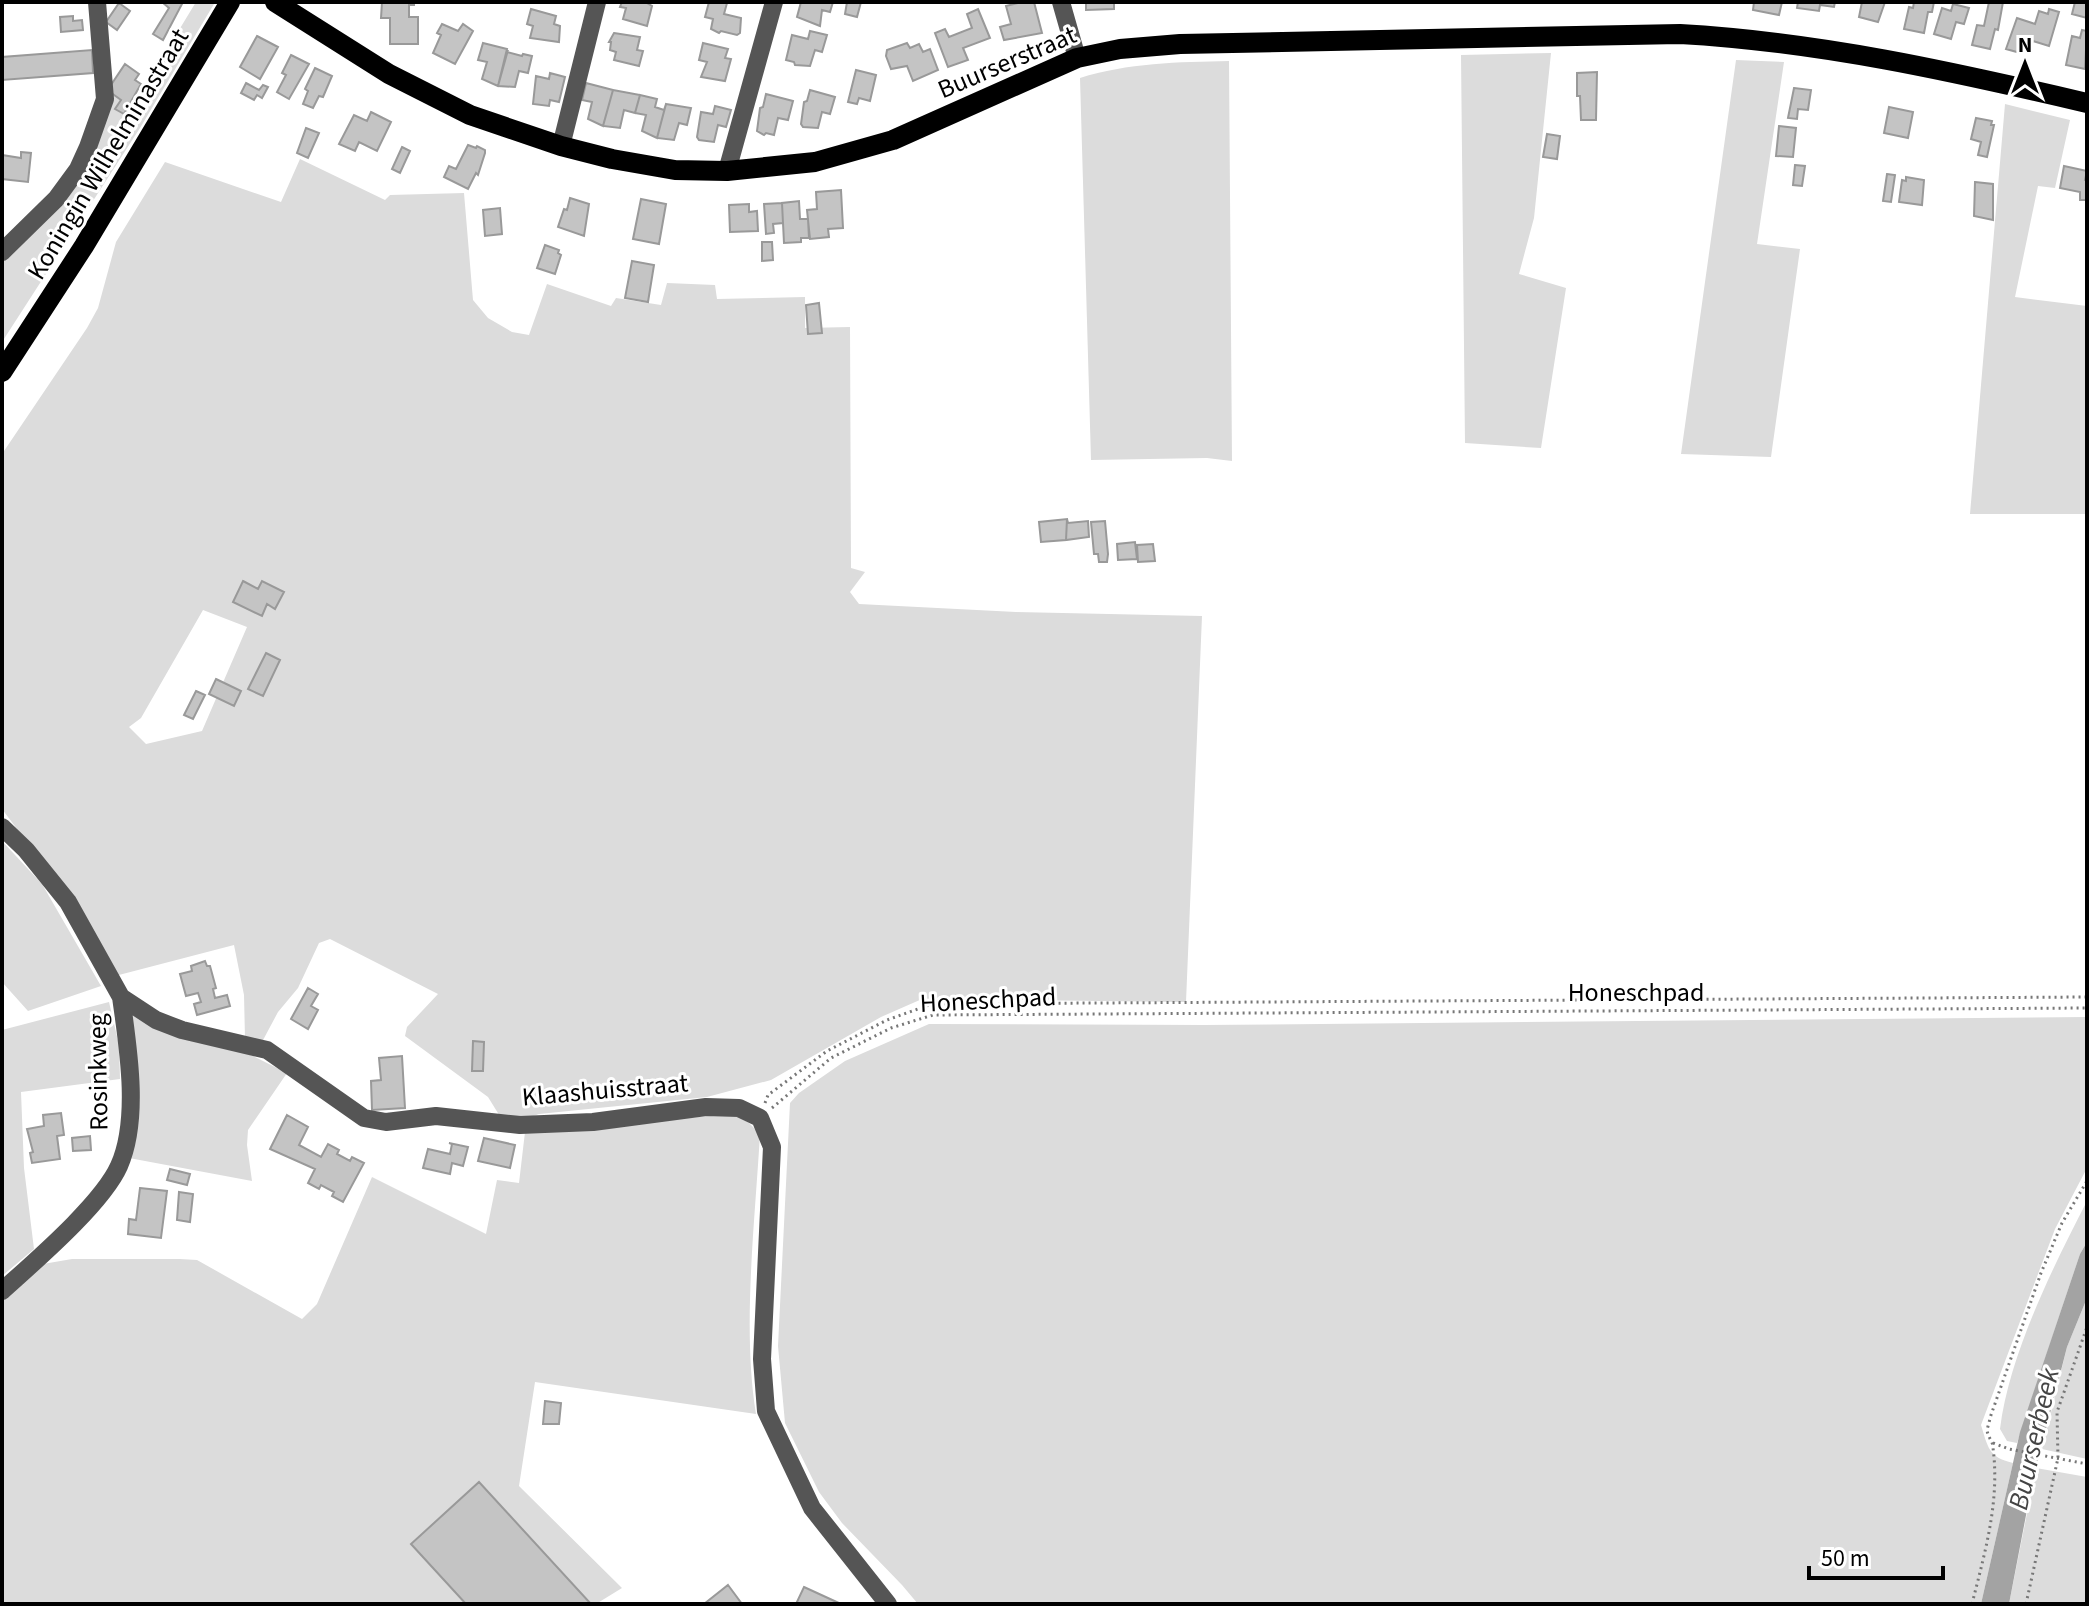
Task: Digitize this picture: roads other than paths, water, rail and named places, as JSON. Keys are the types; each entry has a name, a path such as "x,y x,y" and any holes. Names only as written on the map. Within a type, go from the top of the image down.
{"main road":[{"name":"Koningin Wilhelminastraat","path":"2,372 124,181 230,2"},
{"name":"Buurserstraat","path":"275,2 427,95 470,115 561,146 675,170 727,171 815,162 893,140 1077,58 1120,49 1180,44 1680,34 1750,38 1833,49 1928,67 2087,103"}],"street":[{"path":"2,252 56,199 78,169 88,147 105,99 97,2"},
{"path":"561,146 597,2"},
{"path":"727,171 774,2"},
{"path":"1061,2 1077,58"},
{"name":"Klaashuisstraat","path":"2,827 26,850 68,902 121,997 156,1020 182,1030 267,1050 364,1118 386,1122 436,1116 520,1125 593,1122 706,1107 739,1108 760,1118 772,1147 762,1359 766,1411 812,1508 888,1604"},
{"name":"Rosinkweg","path":"2,1291 82,1213 108,1185 119,1165 126,1140 130,1094 121,997"}],"water":[{"name":"Buurserbeek","path":"2087,1242 2087,1298 2067,1347 2032,1484 2009,1604 1981,1604 2020,1432 2080,1254"}]}
